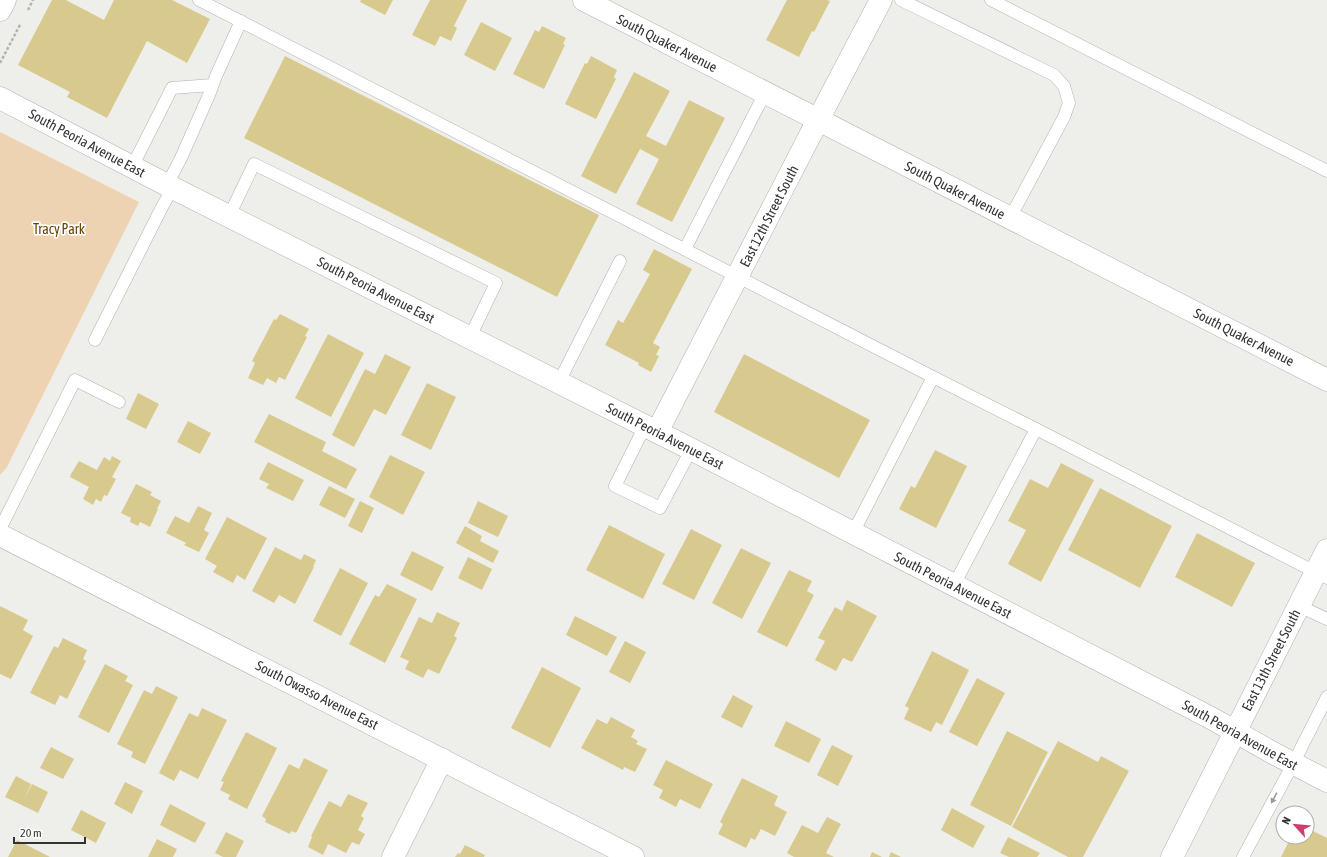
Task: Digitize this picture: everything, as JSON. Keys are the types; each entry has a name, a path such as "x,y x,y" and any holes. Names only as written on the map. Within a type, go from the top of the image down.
{"street":[{"path":"0,10 5,0"},
{"name":"South Quaker Avenue","path":"584,0 1327,380"},
{"name":"East 12th Street South","path":"651,429 738,276 881,0"},
{"name":"South Peoria Avenue East","path":"0,98 132,167 651,429 1211,718 1293,764 1327,781"},
{"name":"South Owasso Avenue East","path":"0,535 633,857"},
{"name":"East 13th Street South","path":"1172,857 1299,606 1321,575 1327,550"},
{"path":"393,857 442,759"}],"lane":[{"path":"901,0 1054,75 1064,86 1069,103 1064,117 1010,218"},
{"path":"991,0 1327,171"},
{"path":"201,1 1321,575"},
{"path":"95,340 161,209 212,85 241,21"},
{"path":"132,167 172,88 212,85"},
{"path":"685,249 765,93"},
{"path":"229,216 254,164 496,283 470,337"},
{"path":"559,382 620,261"},
{"path":"853,533 933,377"},
{"path":"0,529 75,380 120,402"},
{"path":"651,429 615,486 660,508 691,450"},
{"path":"954,585 1036,429"},
{"path":"1299,606 1327,619"},
{"path":"1242,857 1293,764 1327,697"}],"path":[{"path":"26,13 32,0"},
{"path":"0,63 23,19"}],"green space":[{"name":"Tracy Park","path":"0,132 139,202 7,467 0,475"}],"building":[{"path":"52,0 66,0 104,20 114,0 172,0 210,19 187,63 147,41 107,118 67,97 70,92 18,65"},
{"path":"361,0 393,0 385,15 360,2"},
{"path":"430,0 467,0 454,26 457,28 451,41 440,36 435,46 412,35"},
{"path":"787,0 830,1 814,32 812,31 799,57 766,40"},
{"path":"481,22 512,38 495,71 464,55"},
{"path":"542,26 566,38 563,44 565,45 544,89 513,74 535,30 539,32"},
{"path":"285,56 599,215 557,297 244,138"},
{"path":"591,56 617,70 614,77 616,79 596,119 565,104 585,63 587,64"},
{"path":"634,72 670,91 646,136 666,146 689,100 725,118 672,222 636,204 659,159 640,149 616,194 581,176"},
{"path":"654,249 692,269 653,343 660,347 656,355 659,356 651,372 638,365 639,363 605,345 618,320 623,323 650,274 643,270"},
{"path":"280,314 309,329 305,336 307,337 285,380 279,377 276,383 267,378 263,385 248,378 255,363 252,361 274,319 276,320"},
{"path":"328,334 364,353 331,417 295,398"},
{"path":"385,354 411,367 386,415 374,409 354,447 332,435 365,369 375,374"},
{"path":"744,354 870,420 839,478 714,412"},
{"path":"427,383 456,397 431,450 401,435"},
{"path":"138,393 159,404 146,429 126,419"},
{"path":"269,414 326,442 322,451 357,469 346,489 254,442"},
{"path":"188,421 211,433 200,454 177,442"},
{"path":"935,450 967,466 936,528 899,509 911,486 915,488"},
{"path":"390,455 425,472 403,515 369,497"},
{"path":"112,456 121,461 112,477 116,479 107,496 104,495 101,502 96,499 93,505 83,499 89,487 70,477 71,474 79,461 97,470 104,457 110,461"},
{"path":"268,462 304,480 293,501 266,488 269,484 259,479"},
{"path":"1061,463 1094,480 1041,582 1008,564 1026,530 1008,521 1030,479 1048,488"},
{"path":"136,484 152,492 150,495 161,501 150,527 140,522 138,526 130,522 131,518 121,513"},
{"path":"329,486 355,499 345,518 319,505"},
{"path":"1100,488 1172,526 1140,588 1068,550"},
{"path":"360,501 374,508 362,533 348,526"},
{"path":"478,501 508,516 498,537 468,523"},
{"path":"198,506 212,513 204,530 209,533 199,552 184,545 186,543 166,533 175,516 189,523"},
{"path":"227,517 267,538 245,580 237,575 233,583 213,572 217,566 205,559"},
{"path":"609,525 665,554 643,599 586,570"},
{"path":"465,526 482,536 480,541 499,551 493,563 456,543"},
{"path":"691,529 722,545 694,600 662,584"},
{"path":"1197,533 1255,563 1232,607 1175,577"},
{"path":"275,547 301,560 304,554 316,560 314,567 295,604 279,595 274,603 252,591"},
{"path":"741,548 771,563 742,619 712,603"},
{"path":"412,551 444,567 432,591 400,575"},
{"path":"468,557 492,569 482,590 458,578"},
{"path":"340,568 368,583 341,636 313,621"},
{"path":"789,570 812,581 807,591 814,595 787,647 757,632"},
{"path":"387,584 417,599 385,663 349,644 375,595 379,597"},
{"path":"847,600 877,616 852,662 843,658 836,671 815,660 825,641 818,638 835,607 842,611"},
{"path":"0,606 28,620 23,630 33,636 11,679 0,674"},
{"path":"437,612 460,623 454,636 457,638 439,674 428,669 423,678 405,669 409,661 400,657 419,617 432,623"},
{"path":"575,616 617,637 607,656 566,635"},
{"path":"63,638 87,650 83,659 86,661 67,699 60,695 55,705 30,693 54,646 58,648"},
{"path":"625,641 646,652 630,683 609,672"},
{"path":"932,651 969,670 942,725 936,722 931,732 904,719 909,708 905,706"},
{"path":"105,664 128,676 125,681 133,685 109,733 78,717"},
{"path":"542,667 581,688 550,748 511,728"},
{"path":"977,678 1005,693 977,746 949,732"},
{"path":"156,686 178,697 145,764 131,757 133,752 117,744 144,690 152,694"},
{"path":"733,695 753,706 742,728 721,717"},
{"path":"202,708 227,720 198,779 180,770 174,781 159,773 189,713 198,717"},
{"path":"611,717 635,730 631,737 638,741 636,744 647,749 635,772 624,767 623,770 581,748 597,719 607,724"},
{"path":"786,721 821,739 809,763 774,746"},
{"path":"1007,731 1048,752 1011,826 970,805"},
{"path":"246,732 277,748 247,809 228,799 230,795 220,790 224,782 221,781"},
{"path":"1058,741 1098,762 1101,756 1129,771 1083,857 1068,857 1012,827"},
{"path":"832,745 853,756 838,786 817,775"},
{"path":"51,747 74,759 63,779 40,768"},
{"path":"304,758 328,770 296,833 291,831 290,834 265,822 266,819 262,816 289,764 299,769"},
{"path":"666,760 713,784 700,809 680,799 676,807 659,798 663,790 653,785"},
{"path":"16,776 31,784 25,798 32,784 48,792 38,813 5,797"},
{"path":"742,778 778,796 774,805 787,812 775,836 761,829 755,840 751,838 746,848 718,834 723,824 720,822"},
{"path":"125,782 143,791 132,814 114,804"},
{"path":"348,794 368,803 361,816 364,818 358,830 365,834 359,845 352,842 346,853 328,844 323,855 308,847 312,837 311,836 329,801 341,807"},
{"path":"170,804 206,823 195,843 160,825"},
{"path":"952,808 985,826 973,848 941,830"},
{"path":"81,810 106,823 96,843 71,830"},
{"path":"827,817 841,824 826,853 834,857 794,857 787,853 802,825 818,833"},
{"path":"226,832 244,841 236,857 223,857 215,853"},
{"path":"1315,832 1327,838 1327,857 1281,857 1287,845 1315,845"},
{"path":"1008,837 1040,853 1037,857 1009,857 1000,853"},
{"path":"157,839 177,849 173,857 148,857"},
{"path":"17,840 50,857 8,857"},
{"path":"465,845 485,855 484,857 455,857 458,853 460,854"},
{"path":"872,852 882,857 870,857"},
{"path":"891,852 901,857 889,857"}]}
